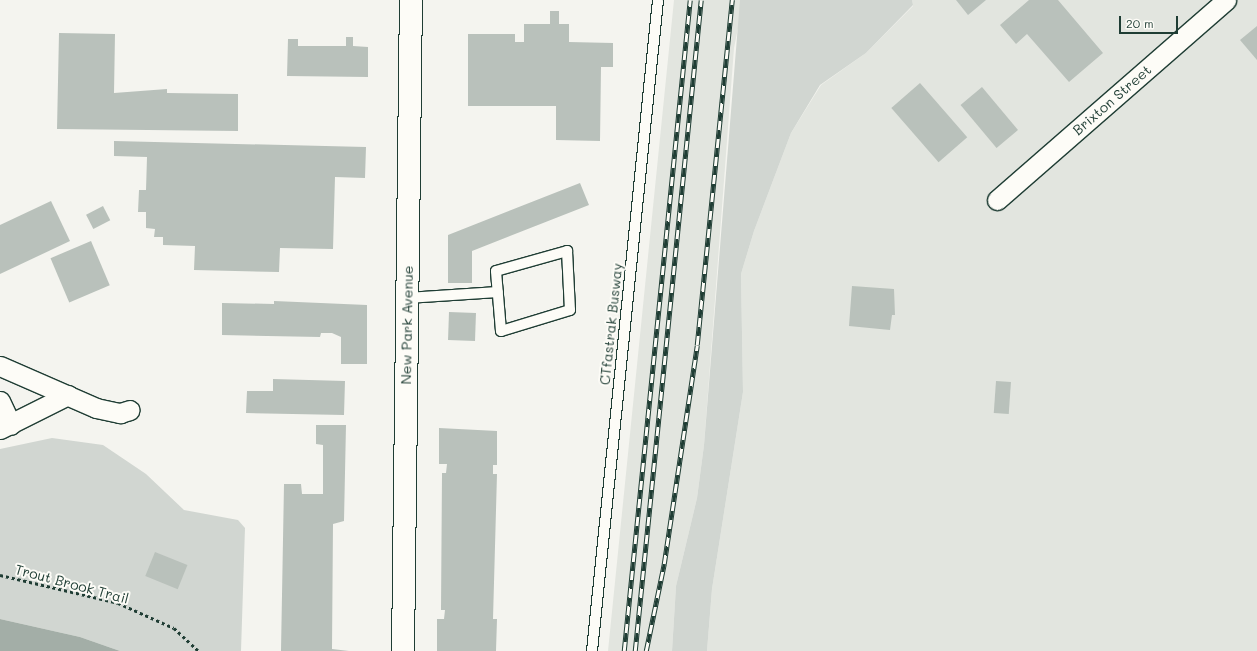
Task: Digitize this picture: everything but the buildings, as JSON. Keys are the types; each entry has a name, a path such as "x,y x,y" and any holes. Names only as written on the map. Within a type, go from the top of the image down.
{"main road":[{"name":"New Park Avenue","path":"403,651 411,0"}],"street":[{"name":"Brixton Street","path":"997,200 1226,0"},
{"path":"0,366 96,408 120,413 130,410"},
{"path":"0,401 6,427 68,395"}],"lane":[{"name":"CTfastrak Busway","path":"592,651 658,0"},
{"path":"567,251 570,310 501,331 498,292 496,271 567,251"},
{"path":"407,298 498,292"}],"path":[{"name":"Trout Brook Trail","path":"0,575 118,603 174,628 199,651"}],"shaded area":[{"path":"674,0 740,0 742,8 734,48 704,445 697,498 676,586 672,651 608,651"},
{"path":"740,0 912,0 913,5 866,53 820,85 791,133 754,231 741,274 743,392 712,589 707,651 672,651 676,586 697,498 704,445"},
{"path":"912,0 1257,0 1257,651 707,651 712,589 743,392 741,274 754,231 791,133 821,85 866,53 913,6"},
{"path":"52,438 103,445 146,474 184,510 238,520 245,528 241,651 120,651 80,637 0,619 0,449"},
{"path":"0,619 80,637 120,651 0,651"}],"railway":[{"path":"624,651 690,0"},
{"path":"635,651 701,0"},
{"path":"646,651 664,564 697,345 732,0"}]}
